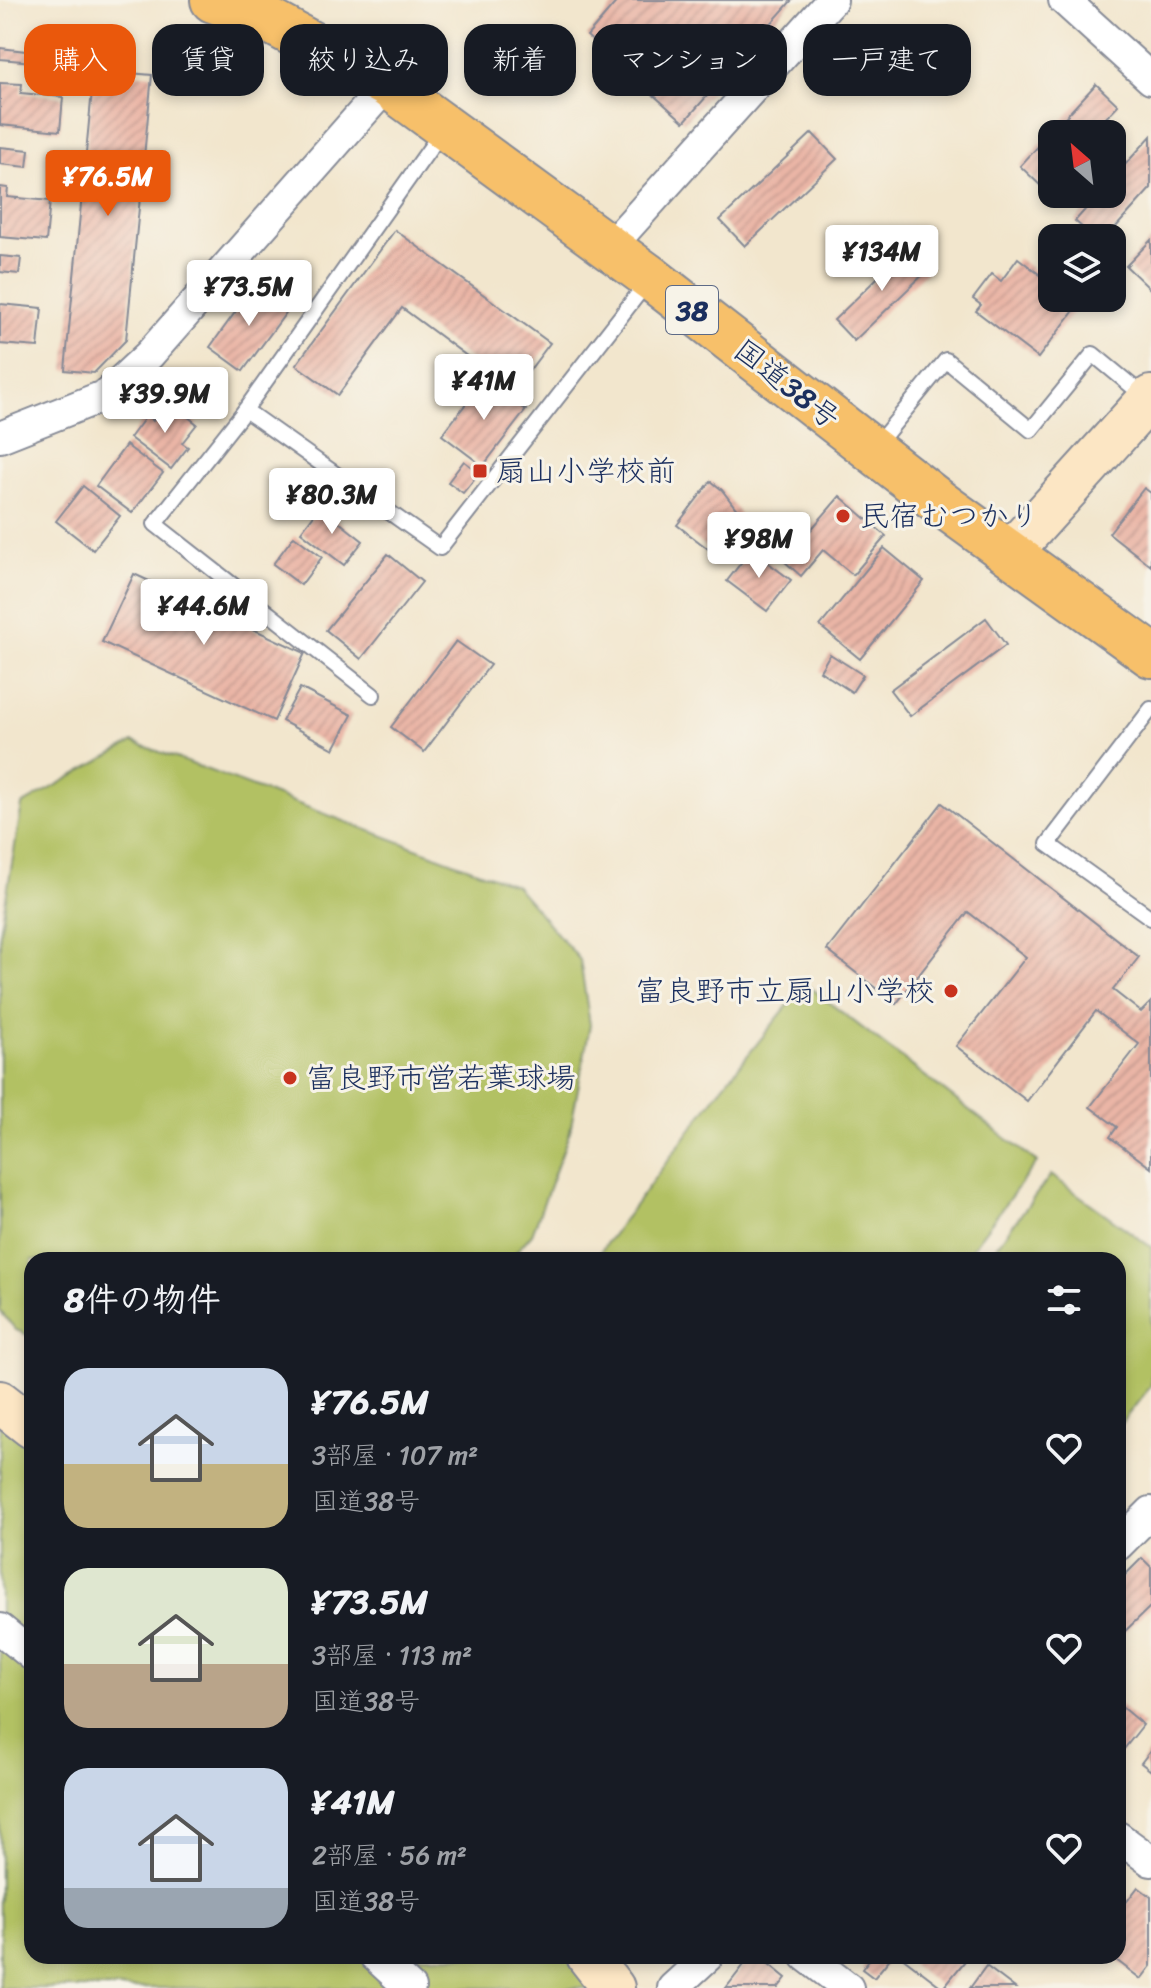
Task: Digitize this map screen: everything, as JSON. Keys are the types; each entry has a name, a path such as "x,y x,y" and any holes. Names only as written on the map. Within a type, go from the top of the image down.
{"highway":[{"name":"国道38号","path":"218,1 280,27"},
{"name":"国道38号","path":"402,96 651,278 872,450 1151,655"}],"street":[{"path":"609,248 832,0"},
{"path":"1064,0 1151,79"},
{"path":"0,437 106,395 149,355 377,96"},
{"path":"1010,553 1150,398"},
{"path":"0,1402 24,1421"},
{"path":"1126,1537 1151,1512"},
{"path":"0,1629 24,1648"},
{"path":"1126,1843 1151,1861"},
{"path":"384,1964 410,1988"},
{"path":"594,1964 613,1988"},
{"path":"673,1988 699,1964"},
{"path":"816,1964 848,1988"}],"lane":[{"path":"373,695 155,524 245,410 445,127"},
{"path":"245,410 440,548 651,278"},
{"path":"872,450 946,360 1031,430 1093,354 1150,398"},
{"path":"1151,709 1048,844 1151,918"}],"green space":[{"name":"富良野市営若葉球場","path":"133,742 515,885 580,960 590,1025 570,1131 532,1234 516,1252 24,1252 24,1334 16,1330 0,1311 0,933 22,805"},
{"path":"805,984 1037,1162 969,1252 600,1252 723,1086"},
{"path":"1051,1175 1151,1247 1151,1386 1126,1417 1126,1252 992,1252"},
{"path":"0,1402 24,1421 24,1964 594,1964 613,1988 0,1988"}],"building":[{"path":"618,0 792,0 771,24 597,24"},
{"path":"0,48 24,51 24,61 0,59"},
{"path":"136,74 152,75 126,340 94,373 65,370 91,96 136,96"},
{"path":"0,83 22,84 21,93 24,96 63,97 60,131 0,125"},
{"path":"1096,84 1118,105 1104,120 1063,120"},
{"path":"655,96 707,96 684,122"},
{"path":"812,133 837,159 745,246 720,220"},
{"path":"1151,136 1151,188 1119,224 1078,224 1075,221 1087,208 1126,208 1126,164"},
{"path":"0,147 29,150 27,167 0,164"},
{"path":"1038,147 1038,183 1020,166"},
{"path":"0,187 8,188 7,197 50,201 46,241 0,237"},
{"path":"395,230 550,343 514,391 402,308 338,395 296,365"},
{"path":"1151,240 1151,290 1126,266"},
{"path":"910,246 931,267 854,341 834,320"},
{"path":"0,256 21,258 19,274 0,272"},
{"path":"1018,258 1038,273 1038,312 1073,312 1038,358 976,311 981,305 973,299 992,274 1001,281"},
{"path":"255,285 288,310 243,371 210,347"},
{"path":"0,304 42,308 38,347 0,344"},
{"path":"485,379 526,410 483,466 442,435"},
{"path":"168,401 197,424 182,443 188,447 171,469 130,438 147,415 153,421"},
{"path":"126,445 163,473 132,513 96,486"},
{"path":"464,461 479,473 463,493 448,482"},
{"path":"711,481 722,490 750,527 724,561 677,525"},
{"path":"83,486 120,516 93,550 56,521"},
{"path":"1144,488 1151,493 1151,566 1109,533"},
{"name":"民宿むつかり","path":"840,496 886,536 853,575 823,550 801,576 784,561"},
{"path":"320,507 363,541 344,565 301,532"},
{"path":"294,536 322,557 301,585 273,564"},
{"path":"884,548 924,581 860,659 820,626"},
{"path":"751,550 791,580 767,611 727,581"},
{"path":"388,554 422,582 361,659 326,630"},
{"path":"134,574 305,653 274,721 102,642"},
{"path":"986,618 1006,645 910,716 890,690"},
{"path":"456,641 490,665 424,752 391,727"},
{"path":"830,654 863,675 852,692 820,671"},
{"path":"300,688 352,715 334,749 282,721"},
{"path":"942,803 1139,957 1113,990 1141,1012 1151,1002 1151,1168 1110,1137 1117,1127 1090,1107 1139,1044 1096,1011 1027,1101 956,1046 1026,957 968,912 896,1004 827,950"},
{"path":"1142,1558 1151,1567 1151,1606 1126,1630 1126,1574"},
{"path":"1126,1711 1143,1725 1126,1746"},
{"path":"1151,1750 1151,1771 1141,1763"},
{"path":"1138,1887 1151,1897 1151,1966 1141,1979 1121,1964 1126,1964 1126,1903"},
{"path":"745,1964 769,1964 786,1978 778,1988 726,1988"},
{"path":"866,1964 885,1964 874,1978 862,1969"},
{"path":"912,1964 962,1964 943,1988"},
{"path":"986,1966 1015,1988 970,1988"}],"place":[{"name":"扇山小学校前","path":"480,471"},
{"name":"民宿むつかり","path":"843,516"},
{"name":"富良野市立扇山小学校","path":"951,991"},
{"name":"富良野市営若葉球場","path":"290,1078"}]}
